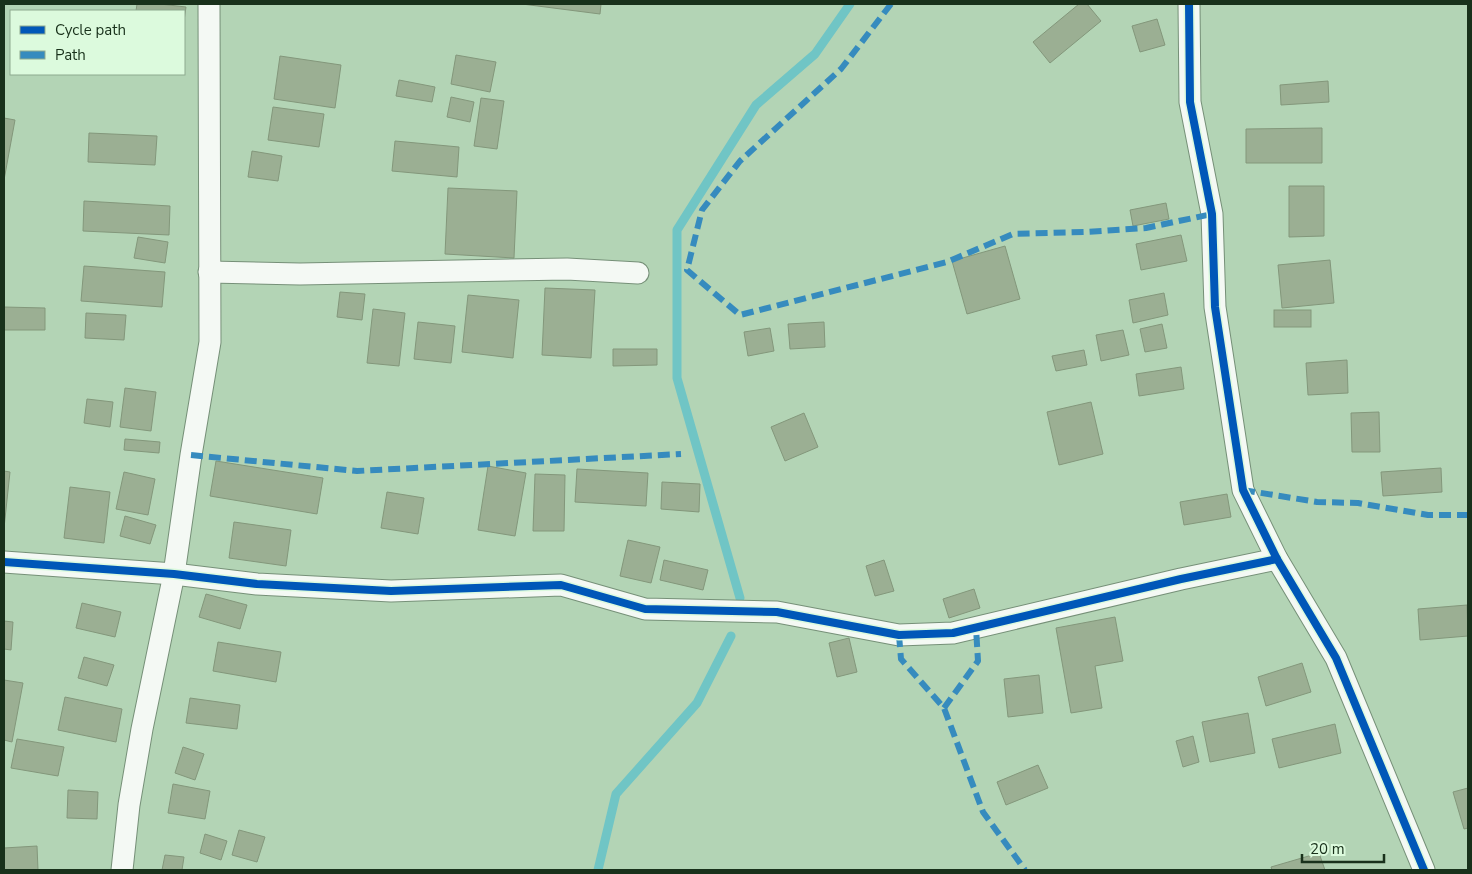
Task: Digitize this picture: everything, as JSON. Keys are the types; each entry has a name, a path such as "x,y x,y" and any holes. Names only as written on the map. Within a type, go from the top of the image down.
{"street":[{"path":"122,870 129,805 142,729 174,574 210,342 209,4"},
{"path":"1189,4 1190,102 1212,214 1215,307 1243,490 1278,559 1336,658 1424,870"},
{"path":"209,272 318,274 567,269 638,273"},
{"path":"4,562 174,574 256,584 391,591 561,585 645,610 777,612 899,635 953,633 1278,559"}],"building":[{"path":"137,4 186,7 185,14 185,10 136,10"},
{"path":"522,4 601,4 600,14"},
{"path":"1079,4 1087,4 1101,21 1050,63 1033,42"},
{"path":"1157,19 1165,45 1140,52 1132,26"},
{"path":"456,55 496,62 490,92 451,84"},
{"path":"280,56 341,65 335,108 274,99"},
{"path":"399,80 435,87 432,102 396,96"},
{"path":"1328,81 1329,102 1281,105 1280,85"},
{"path":"451,97 474,102 470,122 447,117"},
{"path":"481,98 504,101 497,149 474,146"},
{"path":"273,107 324,114 319,147 268,140"},
{"path":"4,118 15,120 4,180"},
{"path":"1322,128 1322,163 1246,163 1246,129"},
{"path":"89,133 157,136 155,165 88,162"},
{"path":"395,141 459,147 457,177 392,171"},
{"path":"252,151 282,156 278,181 248,177"},
{"path":"1289,186 1324,186 1324,236 1289,237"},
{"path":"448,188 517,191 514,258 445,254"},
{"path":"84,201 170,206 169,235 83,231"},
{"path":"1166,203 1169,219 1133,226 1130,210"},
{"path":"1181,235 1187,261 1141,270 1136,244"},
{"path":"138,237 168,242 165,263 134,258"},
{"path":"1005,246 1020,299 967,314 952,261"},
{"path":"1330,260 1334,303 1282,308 1278,265"},
{"path":"84,266 165,272 162,307 81,301"},
{"path":"545,288 595,290 591,358 542,355"},
{"path":"340,292 365,294 362,320 337,317"},
{"path":"1164,293 1168,315 1133,323 1129,300"},
{"path":"468,295 519,300 513,358 462,352"},
{"path":"4,307 45,308 45,330 4,330"},
{"path":"373,309 405,313 399,366 367,363"},
{"path":"1274,310 1311,310 1311,327 1274,327"},
{"path":"86,313 126,315 124,340 85,338"},
{"path":"418,322 455,326 451,363 414,359"},
{"path":"824,322 825,347 790,349 788,324"},
{"path":"1162,324 1167,348 1145,352 1140,329"},
{"path":"770,328 774,351 748,356 744,332"},
{"path":"1123,330 1129,355 1101,361 1096,335"},
{"path":"613,349 657,349 657,365 613,366"},
{"path":"1084,350 1087,365 1056,371 1052,356"},
{"path":"1347,360 1348,393 1308,395 1306,363"},
{"path":"1181,367 1184,389 1139,396 1136,374"},
{"path":"125,388 156,392 151,431 120,427"},
{"path":"87,399 113,402 110,427 84,423"},
{"path":"1091,402 1103,454 1059,465 1047,412"},
{"path":"1379,412 1380,452 1352,452 1351,413"},
{"path":"804,413 818,447 785,461 771,427"},
{"path":"125,439 160,442 159,453 124,450"},
{"path":"216,461 323,478 317,514 210,496"},
{"path":"488,466 526,473 515,536 478,530"},
{"path":"1441,468 1442,492 1383,496 1381,472"},
{"path":"577,469 648,473 646,506 575,502"},
{"path":"4,471 10,472 4,528"},
{"path":"124,472 155,479 148,515 116,509"},
{"path":"535,474 565,475 564,531 533,531"},
{"path":"662,482 700,484 699,512 661,509"},
{"path":"70,487 110,492 104,543 64,538"},
{"path":"387,492 424,498 418,534 381,528"},
{"path":"1227,494 1231,517 1184,525 1180,502"},
{"path":"125,516 156,525 150,544 120,536"},
{"path":"234,522 291,530 286,566 229,558"},
{"path":"628,540 660,547 651,583 620,576"},
{"path":"664,560 708,570 703,590 660,580"},
{"path":"884,560 894,591 875,596 866,566"},
{"path":"974,589 980,608 949,618 943,599"},
{"path":"206,594 247,605 240,629 199,617"},
{"path":"82,603 121,612 115,637 76,628"},
{"path":"1467,605 1468,636 1420,640 1418,609"},
{"path":"1115,617 1123,661 1095,666 1102,708 1071,713 1056,628"},
{"path":"4,621 13,622 11,650 4,649"},
{"path":"849,638 857,672 837,677 829,643"},
{"path":"218,642 281,652 276,682 213,671"},
{"path":"84,657 114,665 107,686 78,678"},
{"path":"1302,663 1311,692 1266,706 1258,677"},
{"path":"1039,675 1043,713 1008,717 1004,679"},
{"path":"4,680 23,683 12,742 4,740"},
{"path":"65,697 122,709 116,742 58,730"},
{"path":"190,698 240,705 237,729 186,723"},
{"path":"1248,713 1255,753 1210,762 1202,722"},
{"path":"1335,724 1341,753 1279,768 1272,739"},
{"path":"1193,736 1199,762 1183,767 1176,741"},
{"path":"17,739 64,747 58,776 11,768"},
{"path":"183,747 204,754 195,780 175,773"},
{"path":"1038,765 1048,788 1006,805 997,782"},
{"path":"173,784 210,791 205,819 168,813"},
{"path":"1468,788 1468,828 1464,829 1453,792"},
{"path":"68,790 98,792 97,819 67,818"},
{"path":"239,830 265,837 257,862 232,855"},
{"path":"205,834 227,841 221,860 200,853"},
{"path":"37,846 38,870 4,870 4,848"},
{"path":"1319,853 1325,870 1272,870 1271,867"},
{"path":"165,855 184,857 182,870 162,870"}],"waterway":[{"path":"740,598 677,378 677,230 756,105 815,54 850,4"},
{"path":"598,870 616,794 697,703 731,636"}],"marked path":[{"path":"891,4 841,69 740,161 702,210 687,270 740,315 947,262 1013,234 1146,228 1212,214"},
{"path":"191,455 357,471 681,454"},
{"path":"1243,490 1317,502 1358,503 1428,515 1468,515"},
{"path":"944,708 978,661 976,628"},
{"path":"899,635 901,659 944,708 983,812 1025,870"}],"cycle path":[{"path":"1189,4 1190,102 1212,214 1215,307 1243,490 1277,559 1336,658 1424,870"},
{"path":"4,562 174,574 257,584 391,591 561,585 645,609 777,612 899,635 953,633 1181,579 1277,559"}]}
